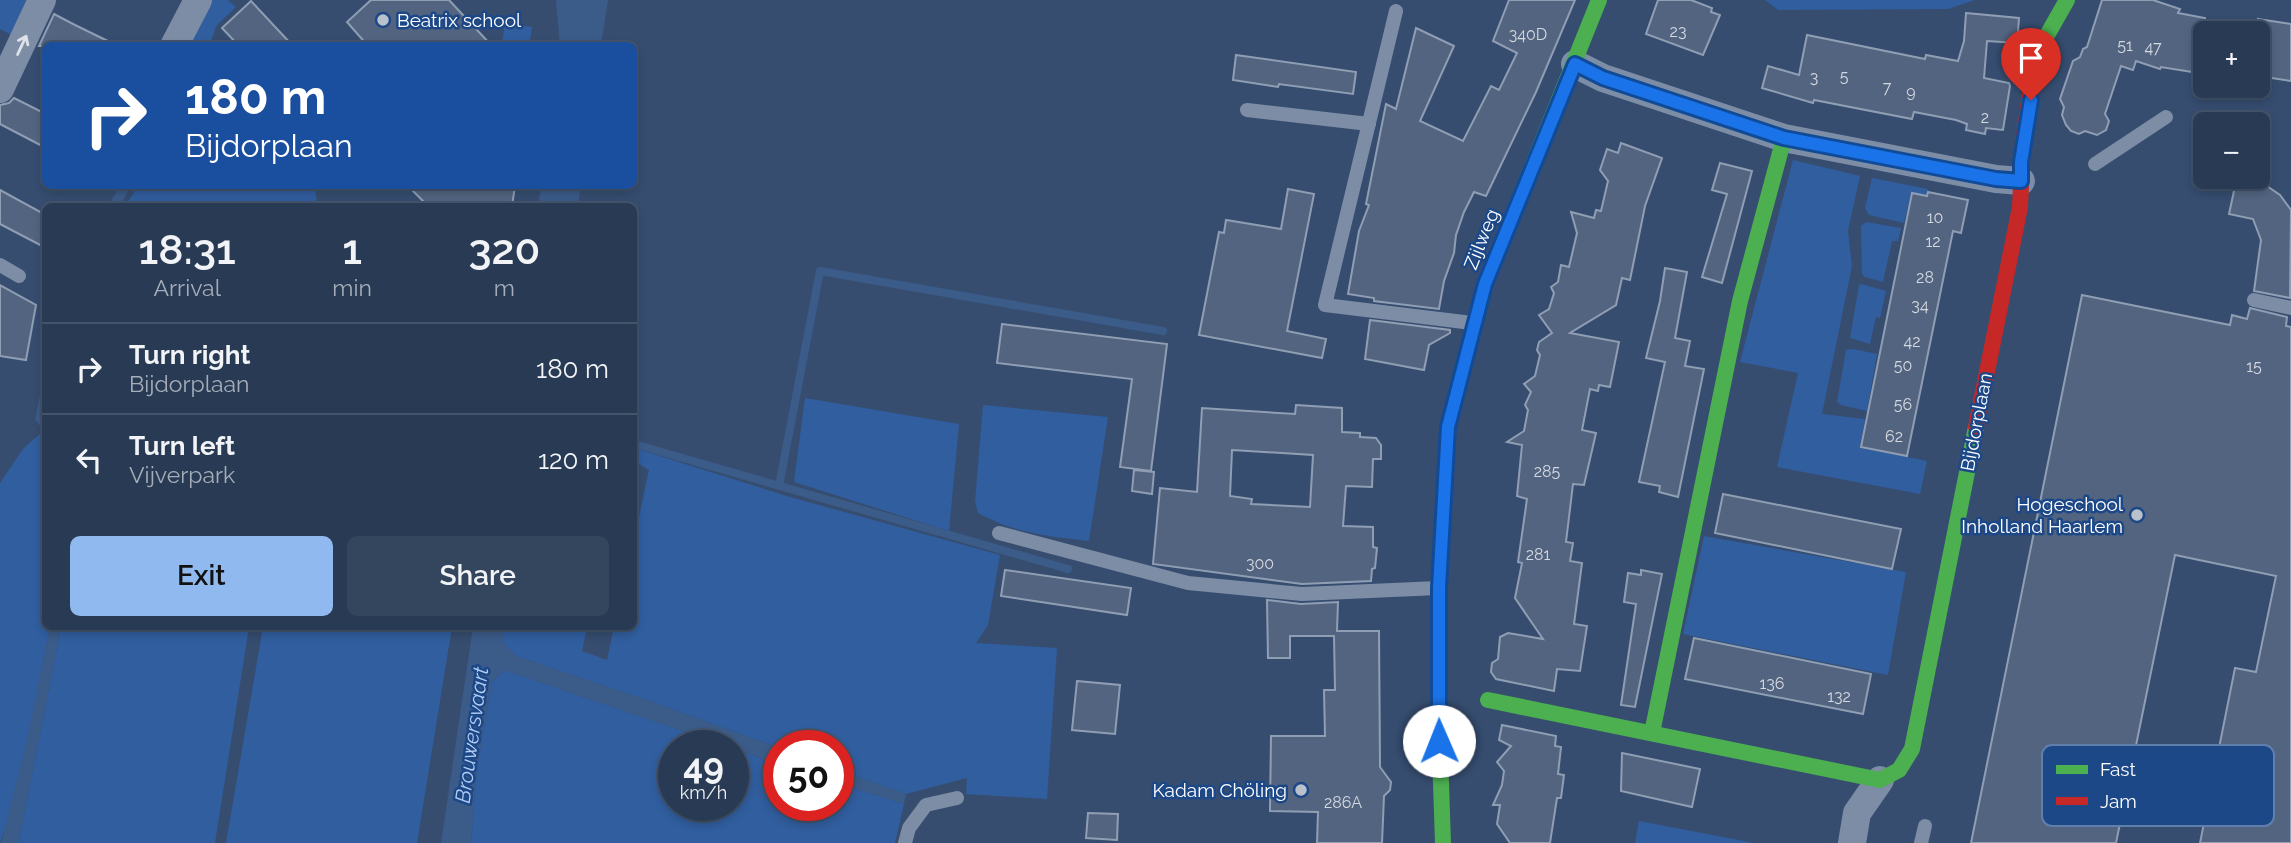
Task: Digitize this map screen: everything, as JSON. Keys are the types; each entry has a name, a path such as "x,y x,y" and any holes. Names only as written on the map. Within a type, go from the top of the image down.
{"street":[{"path":"0,89 42,0"},
{"path":"176,42 198,0"},
{"name":"Zijlweg","path":"1443,843 1438,695 1439,588 1448,427 1485,284 1599,0"},
{"name":"Bijdorplaan","path":"1880,780 1899,770 1912,749 2020,207 2021,162 2035,75 2046,37 2067,0"},
{"path":"1575,64 1603,78 1784,138 1996,179 2021,181"},
{"path":"1652,733 1740,301 1784,138"},
{"path":"1488,700 1880,780 1857,813 1852,843"}],"lane":[{"path":"1396,11 1325,305 1475,324"},
{"path":"1247,110 1369,124"},
{"path":"2095,164 2166,117"},
{"path":"0,265 19,276"},
{"path":"2254,300 2291,308"},
{"path":"999,533 1188,583 1302,594 1439,588"},
{"path":"905,843 909,828 926,805 957,798"},
{"path":"1921,843 1925,825"}],"shaded area":[{"path":"0,0 31,0 14,36 0,29"},
{"path":"205,0 228,0 236,7 216,26 211,42 185,42"},
{"path":"1765,0 1975,0 1948,9 1778,10"},
{"path":"505,23 532,27 530,42 502,42"},
{"path":"1793,160 1860,176 1848,231 1852,266 1822,414 1865,419 1860,447 1927,461 1920,494 1777,467 1798,373 1740,362"},
{"path":"1872,178 1928,189 1926,195 1911,193 1904,223 1869,215 1865,208"},
{"path":"315,189 317,203 127,203 135,191"},
{"path":"1866,222 1901,228 1898,241 1892,241 1883,282 1862,274 1861,226"},
{"path":"1861,284 1886,291 1870,344 1850,338"},
{"path":"1846,350 1877,354 1867,411 1837,402"},
{"path":"805,398 959,424 949,531 794,482"},
{"path":"983,405 1108,417 1089,541 1019,530 978,513 975,501"},
{"path":"42,432 42,630 49,630 18,791 0,843 0,483 23,449"},
{"path":"637,449 790,497 1000,555 988,625 976,643 1057,648 1047,799 966,794 967,778 906,794 854,776 854,730 763,730 763,742 749,737 749,730 729,730 516,656 504,644 504,630 586,630 582,651 607,660 613,630 637,630 637,526 649,470 637,463"},
{"path":"1704,536 1906,572 1888,675 1683,634"},
{"path":"60,630 249,630 215,843 16,843"},
{"path":"262,630 452,630 417,843 226,843"},
{"path":"504,670 680,730 658,730 658,821 749,821 749,754 763,759 763,821 854,821 854,788 904,804 895,843 471,843 477,768 492,682"},
{"path":"1639,821 1754,843 1635,843"}],"water":[{"path":"556,0 608,0 601,42 560,42"},
{"path":"118,189 129,189 122,203 110,203"},
{"path":"541,189 581,189 578,203 538,203"},
{"path":"42,385 42,429 35,419"},
{"path":"49,630 60,630 19,838 16,843 1,843 27,740"},
{"name":"Brouwersvaart","path":"473,630 504,630 504,644 516,656 729,730 680,730 504,670 492,682 477,768 471,843 441,843"},
{"path":"749,737 763,742 763,759 749,754"},
{"path":"854,776 906,794 904,804 854,788"}],"building":[{"path":"371,0 449,0 488,42 364,42 347,22"},
{"path":"1509,0 1575,0 1536,92 1486,196 1474,192 1464,212 1444,281 1439,309 1374,301 1374,298 1348,294 1359,231 1369,205 1366,204 1386,104 1396,109 1416,28 1454,46 1420,121 1463,141 1491,86 1499,90 1517,53 1493,41"},
{"path":"1658,0 1691,0 1712,8 1711,12 1720,15 1703,55 1646,34"},
{"path":"2102,0 2153,0 2180,9 2178,13 2205,18 2205,21 2193,21 2193,72 2160,69 2136,61 2133,70 2121,66 2105,114 2109,121 2106,130 2097,135 2085,131 2079,134 2071,131 2062,115 2064,107 2060,99 2073,61 2080,57 2083,49 2087,47"},
{"path":"251,1 289,42 235,42 222,28"},
{"path":"1966,13 2019,18 2017,43 1987,41 1984,78 2009,83 2010,86 2003,130 1986,128 1985,134 1966,130 1967,124 1956,120 1914,112 1912,119 1814,100 1813,103 1762,88 1768,66 1799,75 1807,35 1925,59 1926,55 1958,61 1964,41"},
{"path":"54,14 110,42 42,42 42,46 39,46"},
{"path":"2258,19 2291,24 2291,81 2270,78 2270,21"},
{"path":"1236,55 1356,72 1353,94 1233,80"},
{"path":"14,98 42,112 42,146 0,124 0,105 9,103"},
{"path":"1621,143 1662,158 1645,206 1630,280 1622,278 1616,305 1570,333 1619,342 1610,387 1599,385 1598,391 1590,389 1582,430 1596,433 1584,485 1573,484 1566,542 1573,543 1570,561 1582,563 1574,624 1587,626 1580,671 1557,669 1554,691 1496,679 1491,672 1492,663 1498,659 1500,637 1508,633 1543,639 1515,598 1522,563 1518,562 1527,499 1517,496 1522,445 1507,442 1524,431 1528,410 1525,405 1531,392 1524,384 1535,376 1540,355 1537,350 1539,342 1552,333 1539,315 1549,309 1554,293 1551,287 1558,282 1561,265 1569,267 1577,233 1571,212 1594,218 1596,210 1601,211 1608,181 1600,170 1607,149 1618,153"},
{"path":"1720,163 1752,171 1722,283 1702,277 1727,194 1712,190"},
{"path":"2270,188 2280,195 2291,210 2290,298 2254,291 2261,240 2253,219 2229,214 2234,189"},
{"path":"411,189 515,189 512,203 425,203"},
{"path":"1288,189 1314,194 1287,331 1326,339 1322,358 1199,335 1219,232 1224,233 1226,220 1281,229"},
{"path":"0,190 42,213 42,246 0,224"},
{"path":"1928,192 1968,200 1961,233 1953,231 1907,456 1861,447 1912,193 1927,196"},
{"path":"1665,268 1687,272 1675,338 1690,341 1685,366 1704,369 1678,497 1659,492 1660,486 1639,482 1665,362 1646,358"},
{"path":"0,285 36,305 26,360 0,356"},
{"path":"2082,295 2230,325 2232,315 2247,319 2250,308 2287,317 2286,326 2291,327 2291,843 2200,843 2203,826 2274,826 2274,745 2220,745 2235,668 2256,672 2276,576 2175,555 2136,745 2042,745 2042,826 2119,826 2116,843 1971,843"},
{"path":"1370,320 1450,330 1450,333 1429,345 1424,370 1365,359"},
{"path":"1002,324 1167,344 1151,471 1120,467 1132,379 997,363"},
{"path":"1296,405 1342,408 1342,432 1360,433 1360,437 1376,438 1381,445 1381,459 1373,459 1372,487 1346,486 1343,526 1373,527 1373,547 1377,548 1371,581 1302,584 1153,564 1160,488 1197,492 1202,408 1295,414","holes":["1232,450 1313,455 1310,507 1251,504 1252,499 1230,496"]},
{"path":"1134,470 1154,472 1152,494 1132,491"},
{"path":"1723,494 1901,529 1892,569 1715,533"},
{"path":"1005,570 1131,588 1127,615 1001,596"},
{"path":"1641,570 1662,574 1635,707 1621,705 1636,604 1624,602 1628,573 1641,575"},
{"path":"1267,600 1301,604 1338,602 1337,631 1379,631 1380,767 1391,782 1390,790 1384,796 1382,843 1317,843 1318,812 1270,811 1271,736 1325,736 1324,690 1335,690 1334,636 1290,636 1290,658 1268,658"},
{"path":"1694,638 1871,674 1863,714 1685,679"},
{"path":"1077,681 1120,685 1115,734 1072,730"},
{"path":"1502,725 1556,736 1555,746 1561,747 1558,774 1564,775 1561,798 1557,798 1550,843 1510,843 1497,824 1500,805 1493,805 1502,785 1504,771 1497,762 1511,746 1499,740"},
{"path":"1622,753 1700,769 1692,807 1621,791"},
{"path":"1088,813 1118,814 1117,840 1086,838"}],"waterway":[{"path":"779,486 820,271 1163,331"},
{"path":"637,445 1068,569"}],"traffic: fast":[{"path":"1443,843 1438,695 1439,588 1448,427 1485,284 1599,0"},
{"path":"2031,88 2046,37 2067,0"},
{"path":"1652,733 1740,301 1784,138"},
{"path":"1488,700 1880,780 1899,770 1912,749 1976,427"}],"traffic: jam":[{"path":"1976,427 2020,207 2023,143 2031,88"}],"place":[{"name":"Beatrix school","path":"383,20"},
{"name":"Hogeschool Inholland Haarlem","path":"2137,515"},
{"name":"Kadam Chöling","path":"1301,790"}],"route":[{"path":"1439,741 1439,588 1448,427 1485,284 1575,64 1603,78 1784,138 1996,179 2021,181 2021,162 2031,100"}]}
